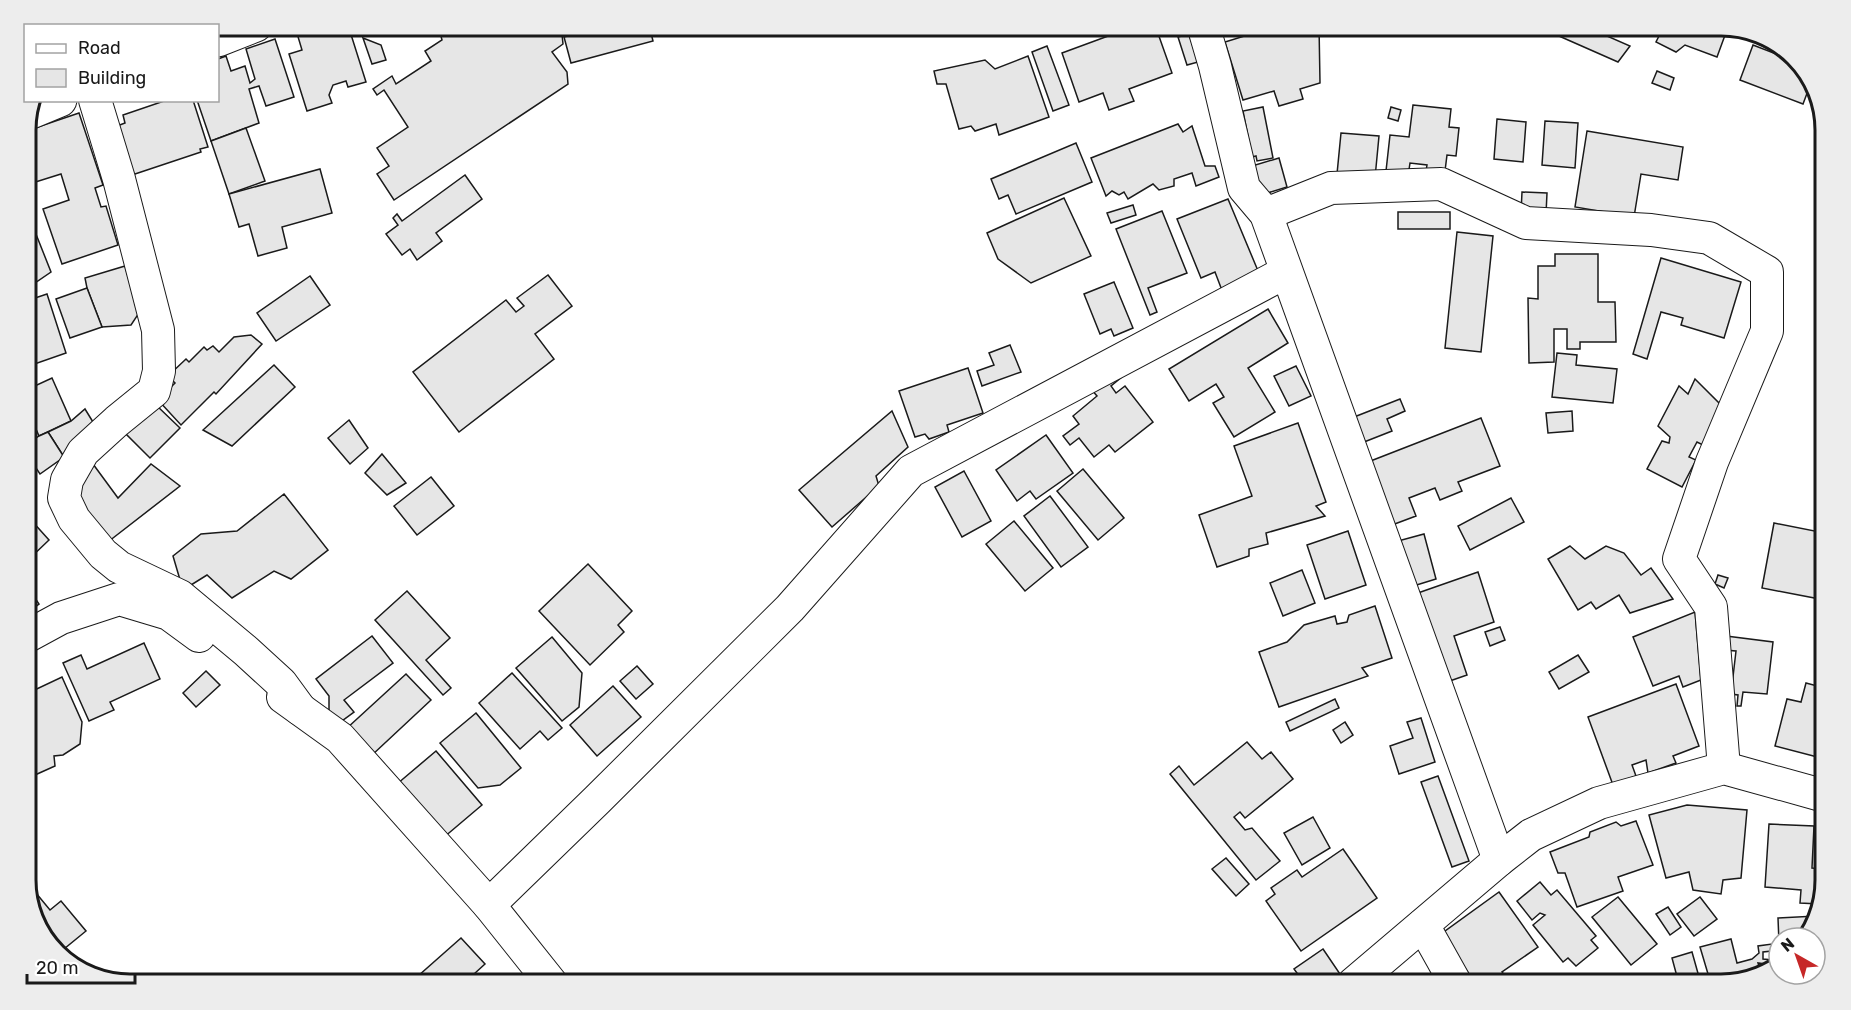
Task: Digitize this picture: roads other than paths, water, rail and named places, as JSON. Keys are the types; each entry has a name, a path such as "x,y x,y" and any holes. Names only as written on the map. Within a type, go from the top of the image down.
{"main road":[{"path":"39,109 55,102"}],"street":[{"path":"1206,36 1244,188 1266,214 1499,860"},
{"path":"95,102 119,179 158,330 159,371 154,391 83,452 67,480 64,498 74,519 103,554 119,567 180,596 281,683 300,709"},
{"path":"1266,214 1331,188 1441,184 1526,223 1651,230 1709,238 1767,272 1767,331 1712,462 1679,559 1711,608 1724,768"},
{"path":"489,905 790,608 911,471 1286,272"},
{"path":"36,632 61,618 119,599 169,614 340,738 489,905 544,974"},
{"path":"1365,974 1531,835 1599,803 1724,768 1815,793"},
{"path":"1423,925 1450,974"}]}
